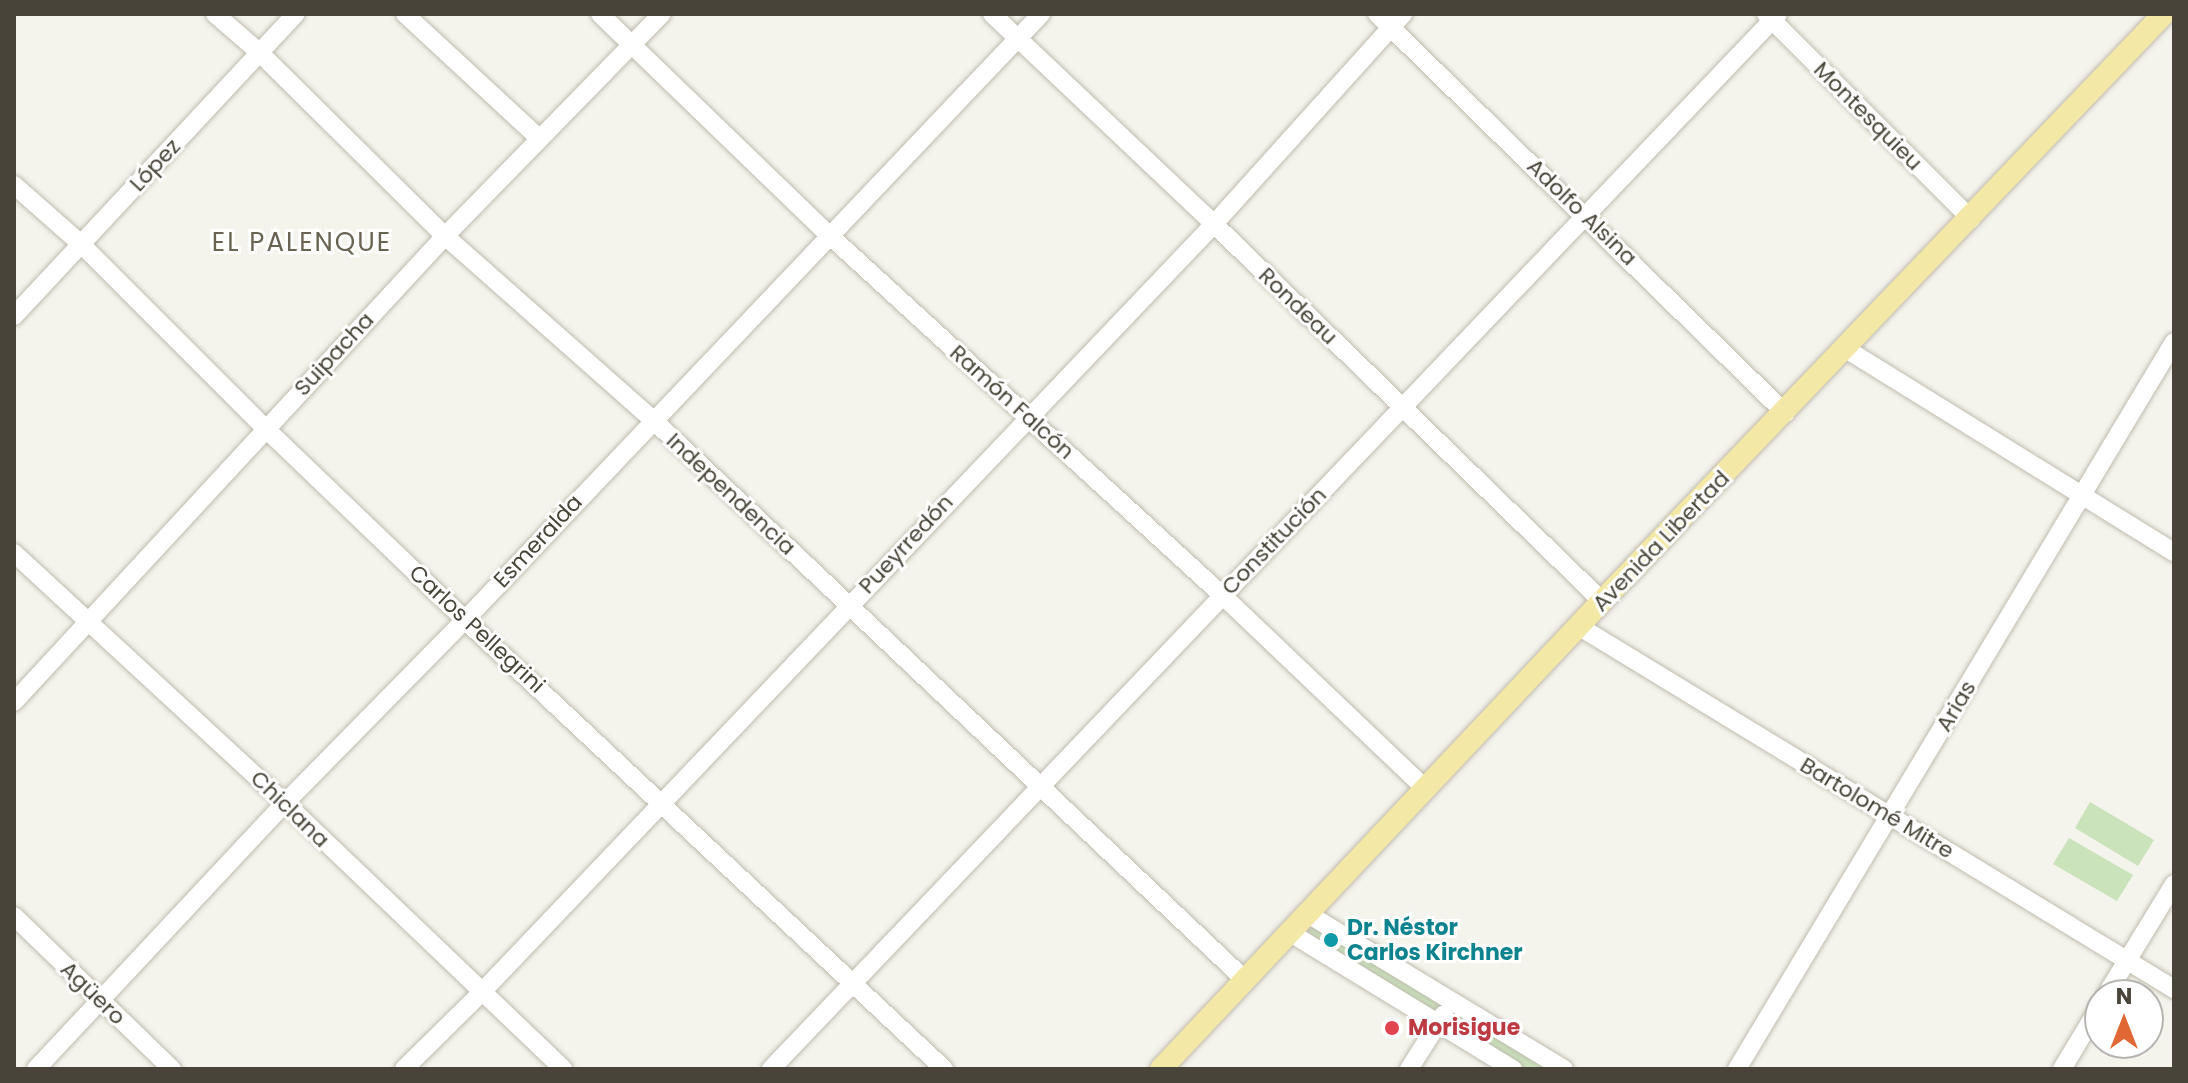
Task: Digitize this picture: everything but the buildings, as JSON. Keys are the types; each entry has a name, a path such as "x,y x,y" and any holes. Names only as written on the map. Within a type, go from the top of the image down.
{"main road":[{"name":"Avenida Libertad","path":"1161,1069 1602,601 2164,14"}],"street":[{"name":"Independencia","path":"215,14 259,52 445,236 652,419 1244,979"},
{"name":"López","path":"14,316 296,14"},
{"path":"405,14 539,138"},
{"name":"Ramón Falcón","path":"600,14 828,234 1222,595 1426,789"},
{"name":"Suipacha","path":"14,702 445,236 662,14"},
{"name":"Rondeau","path":"992,14 1214,224 1602,601"},
{"name":"Esmeralda","path":"36,1069 285,803 465,620 652,419 1041,14"},
{"name":"Montesquieu","path":"1772,16 1971,219"},
{"name":"Constitución","path":"771,1069 1586,216 1772,16"},
{"name":"Adolfo Alsina","path":"1390,18 1785,413"},
{"name":"Pueyrredón","path":"404,1069 481,993 1027,416 1214,224 1390,18"},
{"name":"Carlos Pellegrini","path":"14,185 81,244 265,428 465,620 944,1069"},
{"name":"Arias","path":"1737,1069 2174,342"},
{"path":"1846,349 2174,552"},
{"name":"Chiclana","path":"14,553 285,803 563,1069"},
{"name":"Bartolomé Mitre","path":"1580,627 2174,989"},
{"path":"2116,979 2174,884"},
{"path":"1308,914 1564,1069"},
{"name":"Agüero","path":"14,916 172,1069"},
{"path":"1289,932 1513,1069"},
{"path":"1409,1069 1452,1001"},
{"path":"2062,1069 2084,1033"}],"green space":[{"path":"2090,802 2154,840 2138,866 2075,828"},
{"path":"2069,838 2133,875 2117,901 2053,864"},
{"path":"1308,914 1564,1069 1513,1069 1289,932"}],"place":[{"name":"Dr. Néstor Carlos Kirchner","path":"1331,940"},
{"name":"Morisigue","path":"1392,1028"}],"district":[{"name":"EL PALENQUE","path":"302,243"}]}
